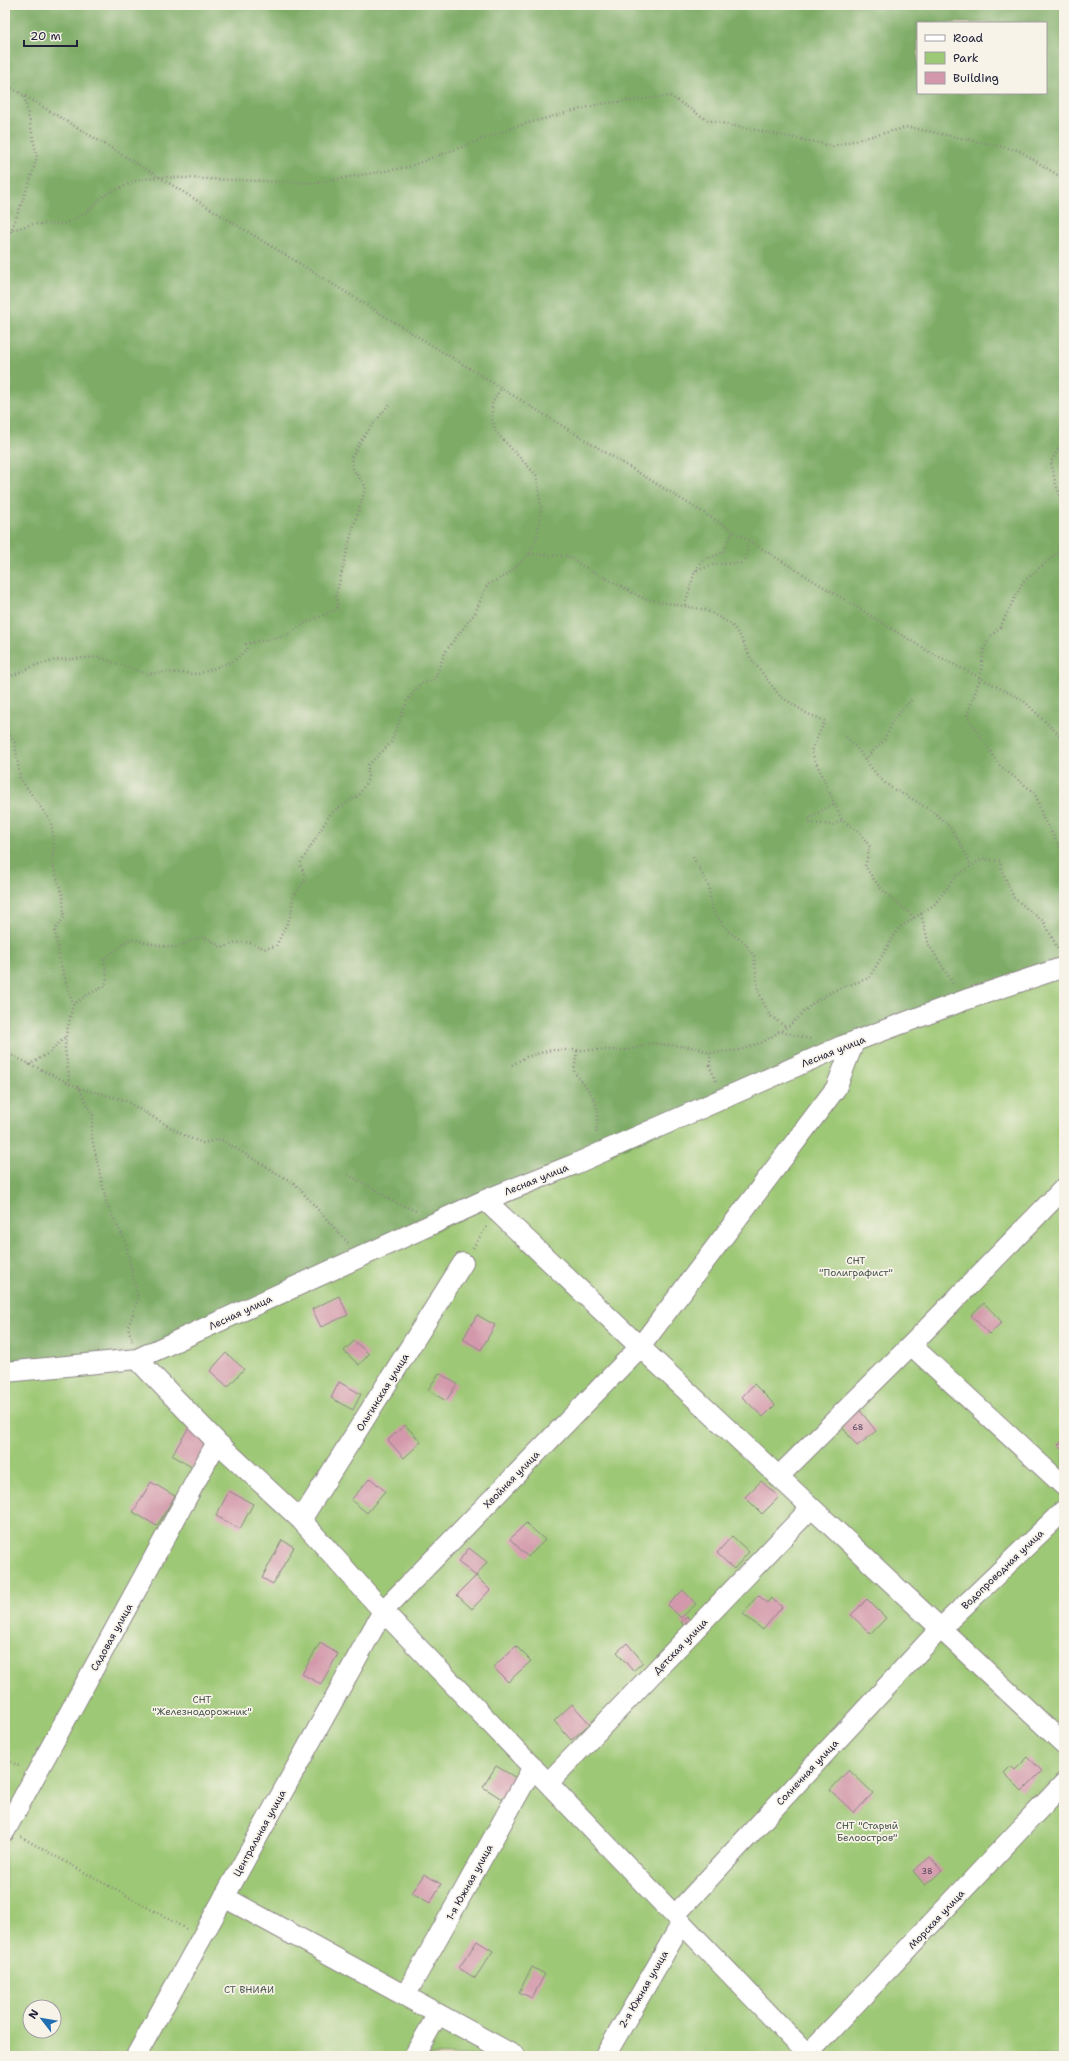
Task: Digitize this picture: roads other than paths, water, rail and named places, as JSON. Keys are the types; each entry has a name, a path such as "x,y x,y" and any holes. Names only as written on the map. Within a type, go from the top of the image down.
{"street":[{"name":"Лесная улица","path":"5,1373 137,1359 438,1221 491,1205 591,1156 720,1100 854,1042 964,1000 1061,958"},
{"name":"Хвойная улица","path":"383,1611 640,1347 836,1088 854,1042"},
{"path":"778,1477 912,1345 1064,1188"},
{"path":"491,1205 778,1477 1064,1744"},
{"name":"Ольгинская улица","path":"301,1520 463,1263"},
{"path":"912,1345 1064,1486"},
{"path":"137,1359 217,1442 301,1520 383,1611 809,2055"},
{"name":"Садовая улица","path":"6,1830 217,1442"},
{"name":"Детская улица","path":"548,1784 811,1508"},
{"name":"Водопроводная улица","path":"940,1628 1064,1510"},
{"name":"Центральная улица","path":"136,2056 383,1611"},
{"name":"Солнечная улица","path":"678,1919 940,1628"},
{"name":"1-я Южная улица","path":"405,1996 533,1768"},
{"name":"Морская улица","path":"809,2055 1064,1783"},
{"path":"224,1897 515,2056"},
{"name":"2-я Южная улица","path":"605,2056 678,1919"},
{"path":"414,2056 438,2014"}],"park label":[{"name":"СНТ \"Полиграфист\"","path":"856,1266"},
{"name":"СНТ \"Железнодорожник\"","path":"202,1704"},
{"name":"СНТ \"Старый Белоостров\"","path":"867,1830"},
{"name":"СТ ВНИАИ","path":"249,1989"}]}
